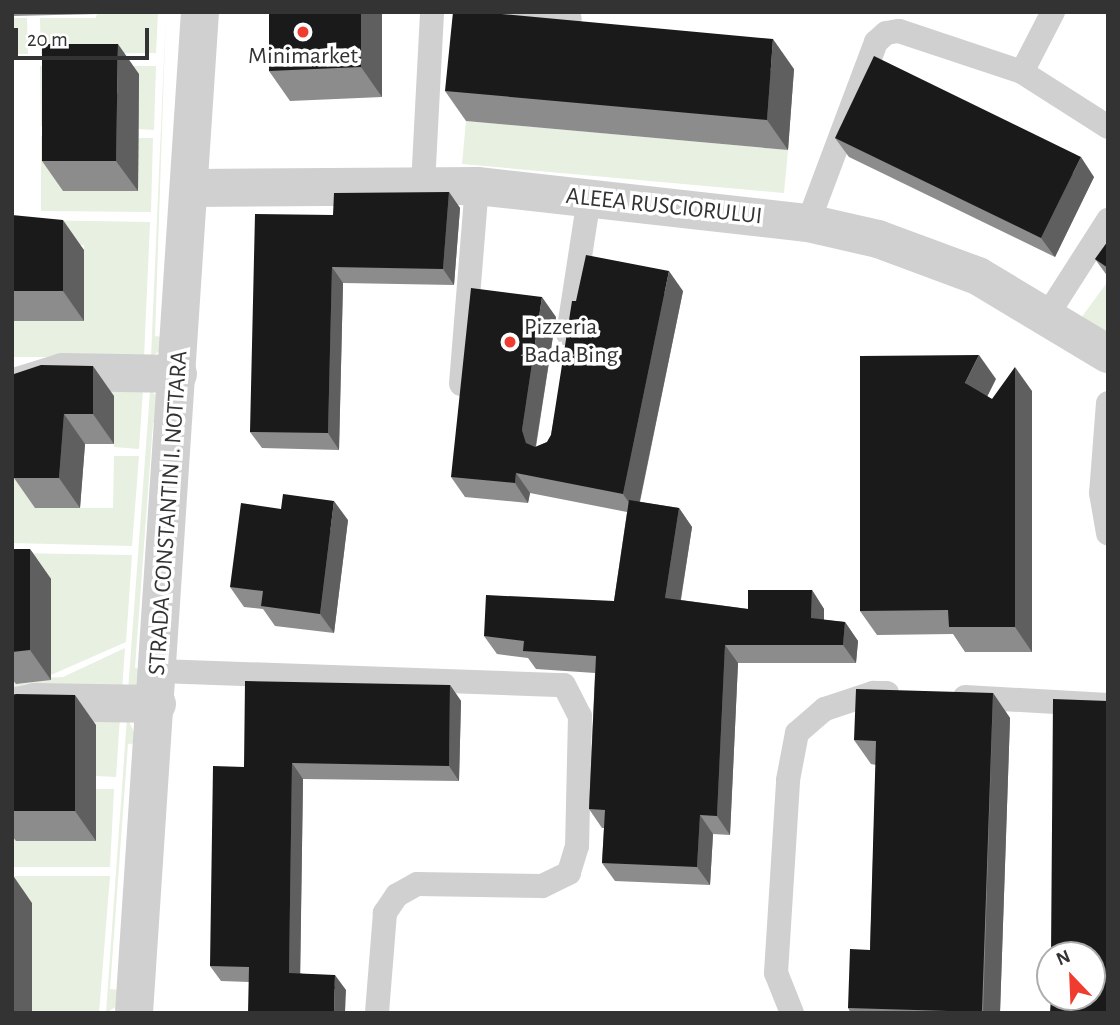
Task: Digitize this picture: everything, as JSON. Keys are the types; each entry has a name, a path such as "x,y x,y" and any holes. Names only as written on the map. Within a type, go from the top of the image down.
{"street":[{"name":"STRADA CONSTANTIN I. NOTTARA","path":"134,1013 191,188 200,12"},
{"name":"ALEEA RUSCIORULUI","path":"191,188 423,184 477,186 808,223 878,240 978,276 1048,314 1108,354"},
{"path":"12,388 63,372 178,374"},
{"path":"12,707 158,688"}],"lane":[{"path":"423,184 432,12"},
{"path":"500,12 570,19"},
{"path":"1022,72 1053,12"},
{"path":"808,223 876,41 886,33 899,31 1022,72 1108,127"},
{"path":"460,403 477,186"},
{"path":"565,359 589,199"},
{"path":"1048,314 1108,220"},
{"path":"1108,403 1101,493 1108,533"},
{"path":"158,688 564,685 580,716 577,846 569,873 542,886 417,884 397,895 385,913 377,1013"},
{"path":"792,1013 776,973 788,780 797,733 825,709 873,693 914,695"},
{"path":"942,696 1108,705"}],"green space":[{"path":"97,12 158,12 156,53 41,54 40,18 96,18"},
{"path":"166,12 155,336 171,338 171,343 151,357"},
{"path":"12,18 27,18 28,54 12,54"},
{"path":"40,66 156,66 154,130 138,129 138,74 63,127 41,126"},
{"path":"466,121 788,150 784,193 462,164"},
{"path":"41,136 63,136 137,191 138,138 153,138 151,212 41,211"},
{"path":"32,220 150,222 144,357 12,357 12,321 84,321 84,245 32,245"},
{"path":"1108,281 1108,354 1073,329"},
{"path":"143,390 139,449 114,447 114,396 35,446 12,446 12,400 17,396"},
{"path":"150,391 156,395 164,424 153,423 135,668 145,670 140,686 128,691"},
{"path":"114,456 139,456 132,546 12,543 12,458 35,458 35,508 113,508"},
{"path":"12,553 132,555 126,642 51,675 51,580"},
{"path":"125,648 122,691 12,689 12,679 63,677"},
{"path":"120,717 116,777 96,776 96,724 17,724"},
{"path":"127,717 139,743 128,744 110,989 120,990 117,1006 106,1013"},
{"path":"12,787 17,841 96,841 96,789 114,789 110,867 12,867"},
{"path":"12,876 110,876 99,1013 12,1011 32,981 32,903"}],"building":[{"path":"269,12 361,12 361,67 269,71"},
{"path":"453,12 480,12 773,39 767,120 445,91"},
{"path":"42,44 118,44 116,161 42,161"},
{"path":"874,56 1081,157 1041,238 835,138"},
{"path":"449,192 443,269 332,267 328,433 250,432 255,214 333,215 334,193"},
{"path":"12,215 63,220 63,291 12,291"},
{"path":"1108,241 1108,268 1095,259"},
{"path":"586,255 669,271 623,494 516,473 515,483 451,477 471,288 542,297 522,430 526,443 535,447 547,442 551,435 572,301 576,301"},
{"path":"979,355 965,383 992,399 1015,367 1015,627 949,627 948,610 860,611 860,356"},
{"path":"41,365 93,366 93,414 64,414 59,478 14,478 14,374"},
{"path":"283,494 334,501 320,614 261,606 263,591 230,587 241,503 281,509"},
{"path":"629,500 679,508 665,598 748,609 748,590 812,590 811,618 845,622 843,645 725,645 717,816 700,815 697,867 602,863 605,810 589,809 596,656 523,651 524,641 484,636 486,595 614,601"},
{"path":"12,549 30,549 30,650 12,652"},
{"path":"245,681 450,685 449,766 292,763 289,973 335,975 334,1013 248,1013 249,967 210,966 213,766 244,767"},
{"path":"856,689 993,693 982,1012 848,1008 850,949 870,950 876,741 854,740"},
{"path":"12,695 75,695 75,811 12,811"},
{"path":"1053,699 1108,701 1108,1013 1050,1013 1106,1011 1106,941 1051,941"}],"place":[{"name":"Minimarket","path":"303,32"},
{"name":"Pizzeria Bada Bing","path":"510,342"}]}
